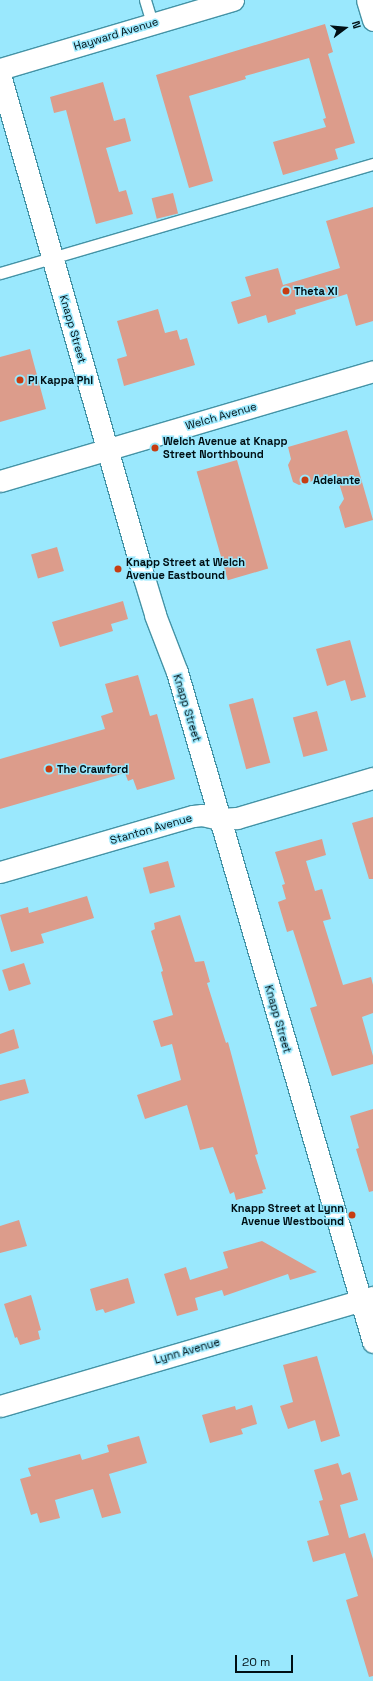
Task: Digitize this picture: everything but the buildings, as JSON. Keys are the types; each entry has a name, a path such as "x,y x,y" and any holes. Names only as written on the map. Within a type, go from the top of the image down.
{"street":[{"name":"Hayward Avenue","path":"0,70 152,23 233,0"},
{"path":"367,0 373,20"},
{"name":"Knapp Street","path":"0,74 155,615 177,672 220,819 367,1299 373,1342"},
{"name":"Welch Avenue","path":"0,481 373,371"},
{"name":"Stanton Avenue","path":"0,872 192,816 202,815 220,819 237,818 373,778"},
{"name":"Lynn Avenue","path":"0,1406 367,1299"}],"lane":[{"path":"145,0 152,23"},
{"path":"0,273 373,164"}],"place":[{"name":"Theta Xi","path":"286,291"},
{"name":"Pi Kappa Phi","path":"20,380"},
{"name":"Welch Avenue at Knapp Street Northbound","path":"155,448"},
{"name":"Adelante","path":"305,480"},
{"name":"Knapp Street at Welch Avenue Eastbound","path":"118,569"},
{"name":"The Crawford","path":"49,769"},
{"name":"Knapp Street at Lynn Avenue Westbound","path":"352,1215"}]}
